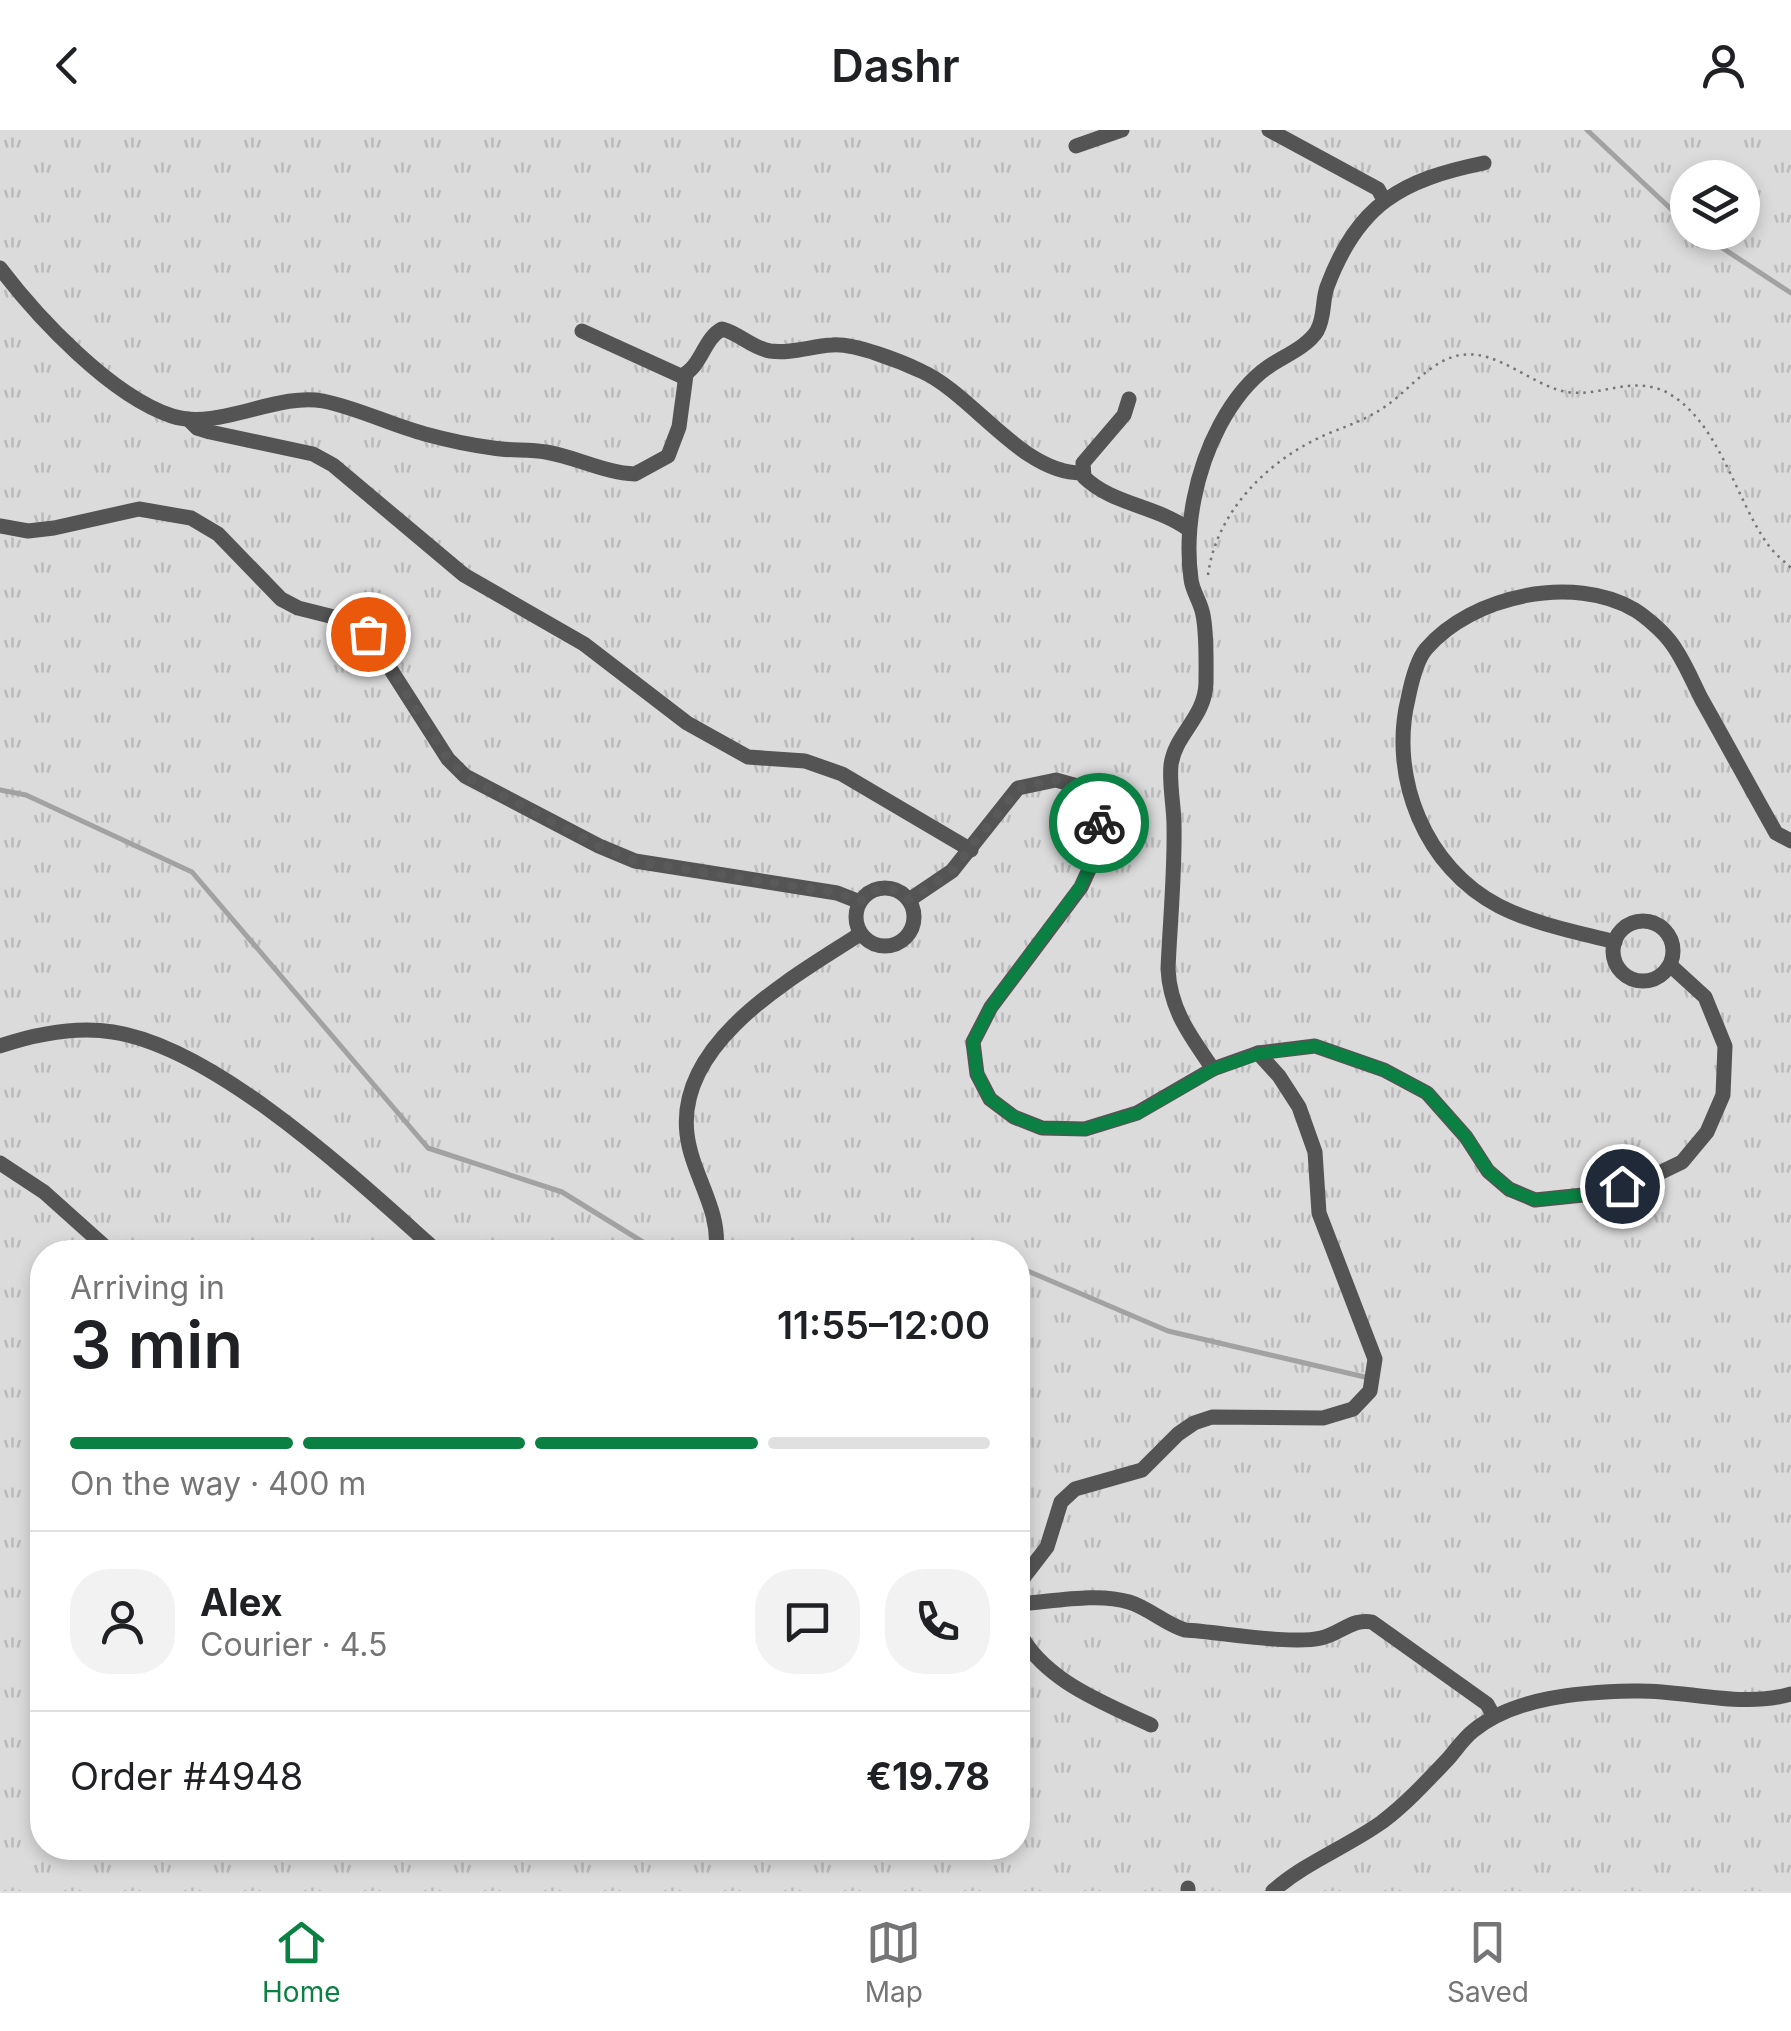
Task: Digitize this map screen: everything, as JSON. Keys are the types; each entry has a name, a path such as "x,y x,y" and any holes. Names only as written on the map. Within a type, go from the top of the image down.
{"street":[{"path":"1076,146 1122,130"},
{"path":"1269,130 1378,189 1384,200"},
{"path":"1214,1069 1176,1012 1169,992 1174,828 1170,770 1180,740 1201,709 1206,686 1203,614 1191,582 1188,529 1200,478 1219,427 1238,396 1264,369 1308,341 1317,330 1325,292 1339,259 1365,220 1399,189 1440,172 1484,163"},
{"path":"0,268 30,307 83,357 149,404 188,419 267,408 286,401 326,402 427,435 493,448 546,452 635,474 668,456 680,426 686,375 718,330 729,331 768,350 792,351 837,344 924,372 1034,457 1070,473 1082,472"},
{"path":"582,331 671,374 686,375"},
{"path":"1129,399 1124,415 1083,463 1086,481 1173,518 1188,529"},
{"path":"188,419 197,428 313,454 333,464 464,575 584,644 687,724 748,757 805,761 842,774 971,850"},
{"path":"0,526 54,528 139,509 191,518 218,534 281,599 298,608 346,620 368,634 448,759 465,776 635,861 837,893 860,902"},
{"path":"1615,942 1498,906 1462,880 1443,860 1412,804 1403,768 1403,718 1412,683 1425,650 1461,621 1505,599 1548,592 1600,595 1637,611 1670,641 1776,833 1791,841"},
{"path":"909,900 952,871 1018,788 1056,780 1081,787 1099,812 1098,850 1080,887 991,1007 973,1042 977,1074 990,1099 1014,1117 1042,1128 1085,1129 1138,1113 1214,1069 1258,1054 1315,1046 1384,1070 1427,1093 1466,1137 1488,1171 1509,1189 1535,1200 1592,1194 1651,1178 1682,1162 1708,1132 1723,1095 1725,1046 1704,997 1670,965"},
{"path":"888,888 909,900 915,916 905,939 882,947 860,934 855,918 860,902 872,891 888,888"},
{"path":"1645,921 1655,924 1670,936 1670,965 1656,978 1636,980 1615,962 1615,942 1626,927 1645,921"},
{"path":"717,1240 712,1204 696,1170 687,1133 688,1099 698,1070 711,1048 742,1020 786,984 860,934"},
{"path":"0,1046 30,1036 70,1030 111,1031 153,1042 224,1080 294,1128 424,1240"},
{"path":"1030,1569 1047,1546 1061,1502 1074,1489 1142,1470 1194,1422 1212,1416 1323,1418 1353,1410 1370,1391 1376,1359 1319,1212 1315,1152 1299,1108 1280,1076 1258,1054"},
{"path":"0,1162 44,1192 98,1240"},
{"path":"1030,1603 1106,1596 1132,1602 1169,1625 1185,1630 1310,1640 1338,1633 1355,1622 1372,1622 1487,1704 1494,1717"},
{"path":"1030,1649 1065,1682 1150,1725"},
{"path":"1273,1891 1322,1856 1381,1822 1412,1796 1471,1732 1494,1717 1530,1704 1633,1690 1774,1700 1791,1694"}],"path":[{"path":"1207,582 1222,524 1255,482 1294,452 1324,435 1355,425 1408,391 1447,358 1462,354 1490,360 1564,392 1586,393 1627,384 1647,385 1666,392 1702,424 1770,546 1791,568"}],"green space":[{"path":"0,130 1791,130 1791,1891 0,1891"}],"waterway":[{"path":"1587,130 1670,208"},
{"path":"1725,250 1791,293"},
{"path":"0,790 26,795 192,872 428,1148 562,1192 640,1240"},
{"path":"1030,1272 1168,1331 1369,1378"}],"way so far":[{"path":"368,634 448,759 465,776 635,861 837,893 860,902 872,891 888,888 909,900 952,871 1018,788 1056,780 1081,787 1099,812 1099,823"}],"route":[{"path":"1099,823 1098,850 1080,887 991,1007 973,1042 977,1074 990,1099 1014,1117 1042,1128 1085,1129 1138,1113 1214,1069 1258,1054 1315,1046 1384,1070 1427,1093 1466,1137 1488,1171 1509,1189 1535,1200 1592,1194 1622,1186"}]}
